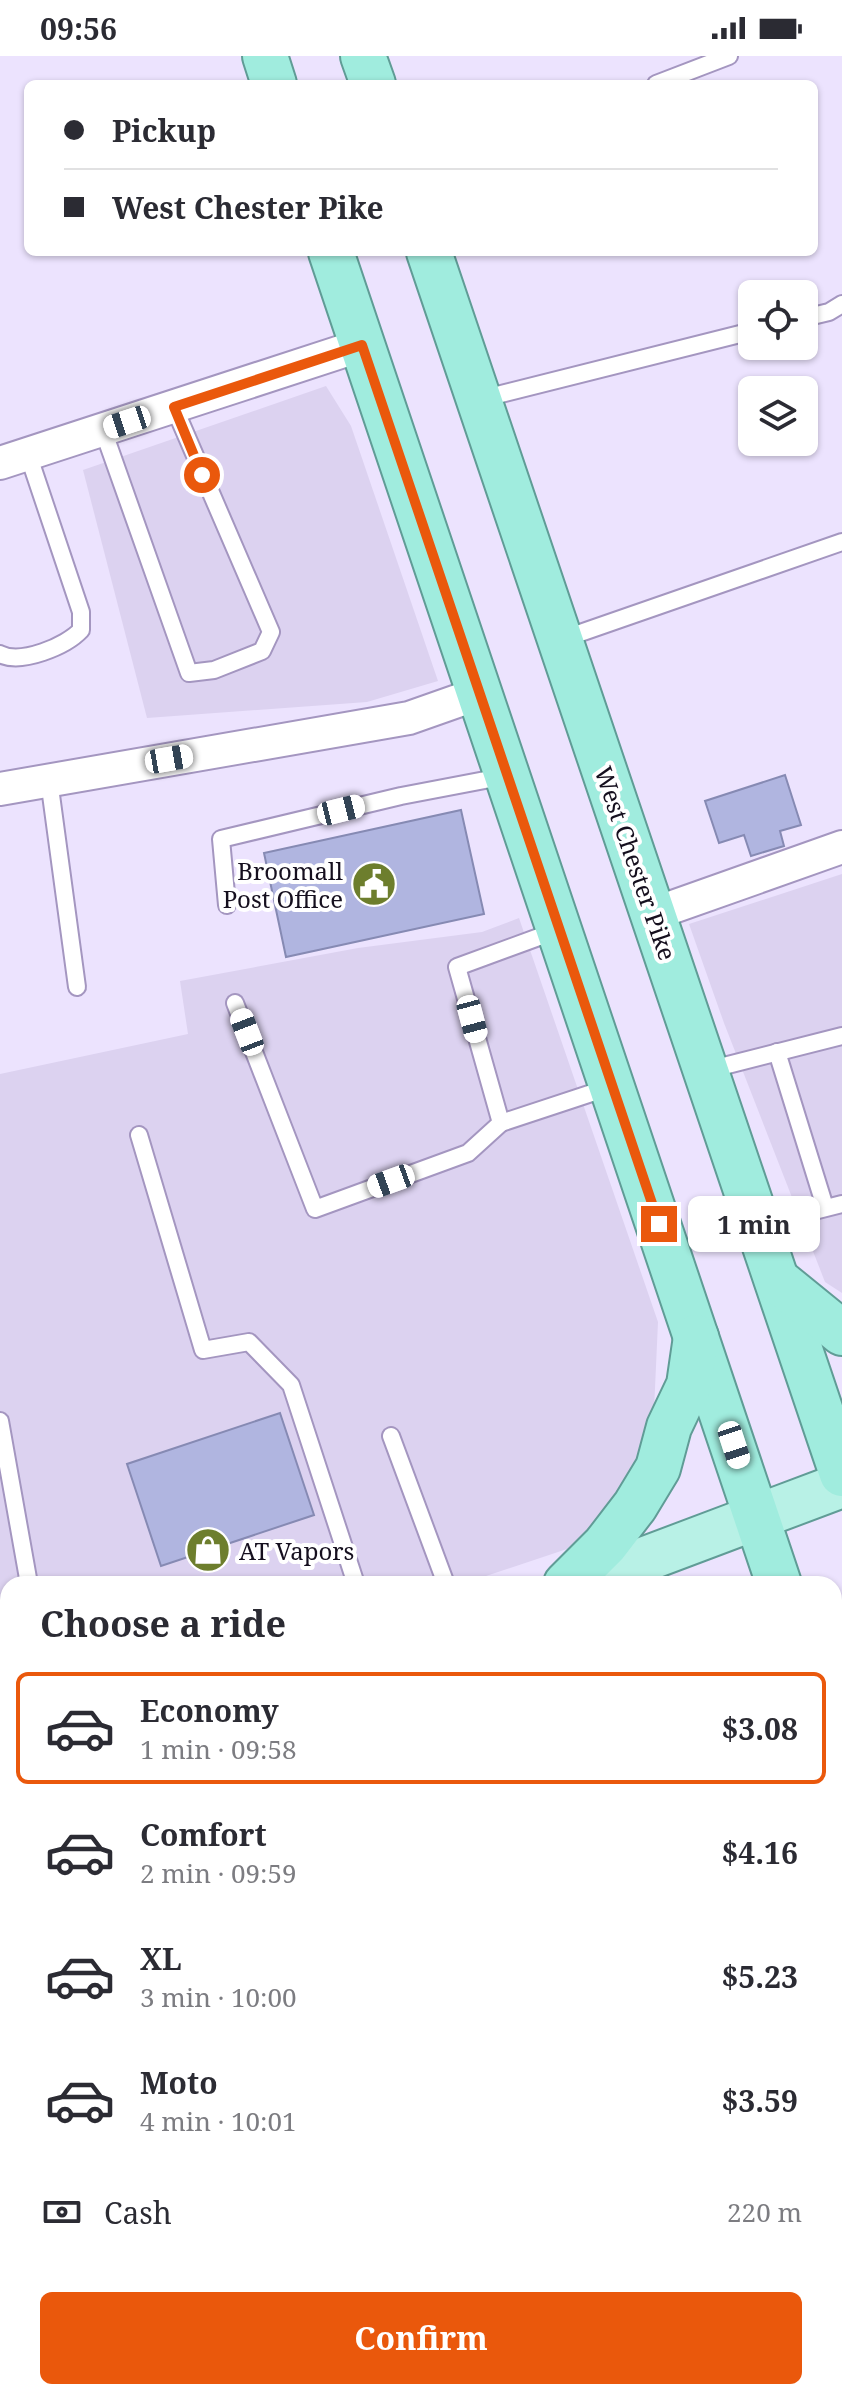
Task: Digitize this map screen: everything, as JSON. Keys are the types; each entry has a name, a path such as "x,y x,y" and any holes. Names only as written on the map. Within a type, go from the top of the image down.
{"highway":[{"path":"265,56 273,80"},
{"path":"363,56 372,80"},
{"path":"332,256 777,1576"},
{"name":"West Chester Pike","path":"430,256 842,1474"},
{"path":"777,1280 842,1333"},
{"path":"574,1576 605,1545 635,1506 658,1468 669,1427 689,1385 696,1334"}],"main road":[{"path":"624,1576 758,1516 842,1485"}],"street":[{"path":"14,459 362,345"},
{"path":"0,789 409,718 480,693"},
{"path":"653,914 842,847"}],"lane":[{"path":"666,80 729,56"},
{"path":"818,315 842,304"},
{"path":"479,399 738,334"},
{"path":"103,430 189,673 214,670 262,651 271,632 174,407"},
{"path":"0,654 26,657 71,641 81,630 81,612 14,459"},
{"path":"560,640 842,542"},
{"path":"227,905 221,839 401,796 508,776"},
{"path":"49,780 77,987"},
{"path":"501,1123 457,967 560,929"},
{"path":"235,1003 315,1209 468,1153 501,1123 612,1086"},
{"path":"706,1070 842,1036"},
{"path":"759,1225 834,1205 777,1052"},
{"path":"139,1135 203,1350 249,1342 291,1385 353,1576"},
{"path":"0,1421 28,1576"},
{"path":"391,1436 443,1576"}],"shaded area":[{"path":"326,386 351,426 438,681 367,702 147,718 83,470"},
{"path":"842,874 842,1293 825,1282 724,1023 689,924"},
{"path":"519,918 658,1322 653,1432 614,1504 567,1549 486,1576 0,1576 0,1074 188,1034 180,981 358,948 482,932"}],"building":[{"path":"785,775 801,825 780,831 784,846 751,856 744,835 719,843 705,801"},
{"name":"Broomall Post Office","path":"461,810 484,914 286,957 264,853"},
{"path":"280,1413 314,1515 161,1566 127,1464"}],"place":[{"name":"Broomall Post Office","path":"374,884"},
{"name":"AT Vapors","path":"208,1550"}],"route":[{"path":"202,475 174,407 362,345 659,1224"}]}
